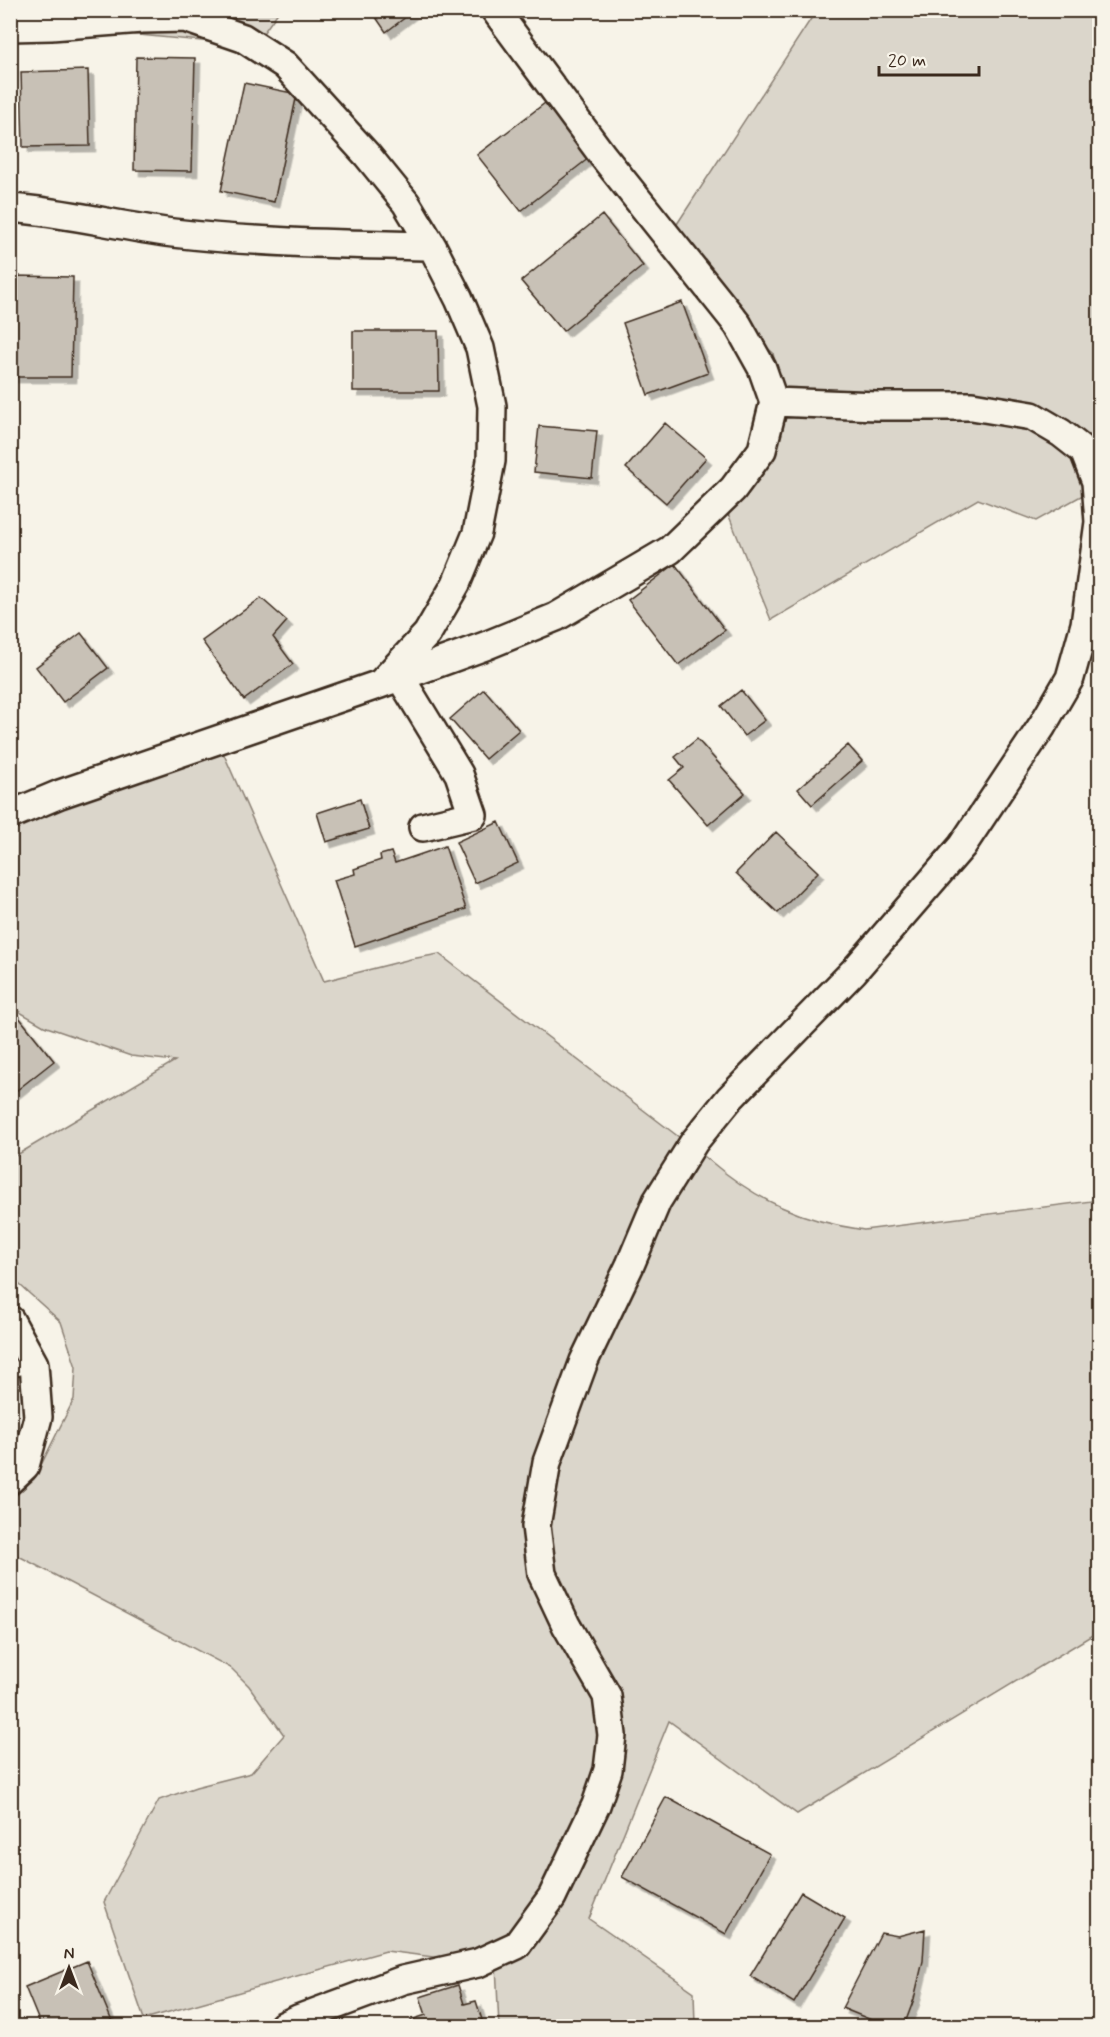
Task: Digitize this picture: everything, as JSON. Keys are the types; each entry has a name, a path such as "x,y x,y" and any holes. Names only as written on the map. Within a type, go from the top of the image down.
{"street":[{"path":"10,815 60,794 390,681 556,617 670,550 733,489 762,450 774,402 762,368 738,325 610,165 495,10"},
{"path":"10,27 185,18 243,38 285,65 367,155 406,203 432,246 459,299 480,348 492,406 491,461 477,532 456,585 427,634 390,681"},
{"path":"10,208 47,211 184,234 300,243 432,246"},
{"path":"283,2026 403,1980 478,1963 517,1945 552,1897 596,1805 608,1770 612,1735 607,1696 566,1625 542,1575 536,1526 547,1462 584,1361 657,1202 694,1142 729,1099 854,971 962,846 1070,678 1085,624 1099,522 1096,482 1084,451 1061,433 1032,416 972,406 878,406 774,402"},
{"path":"390,681 459,774 473,814 423,827"},
{"path":"10,1320 38,1417 25,1466 10,1480"}],"shaded area":[{"path":"17,10 279,11 254,46 14,23"},
{"path":"816,11 1099,11 1099,486 1036,521 978,499 771,620 727,511 780,395 773,353 729,314 664,244"},
{"path":"214,732 324,981 439,954 745,1187 781,1207 820,1221 864,1230 1099,1200 1100,1285 1096,1332 1100,1419 1099,1631 797,1814 669,1721 589,1919 694,1992 695,2026 499,2026 496,1965 386,1951 144,2019 104,1902 159,1800 196,1787 251,1773 284,1735 249,1686 231,1668 11,1552 11,1500 34,1479 74,1399 76,1367 61,1322 11,1277 10,1159 175,1061 131,1056 44,1026 11,1007 11,808"}],"building":[{"path":"371,10 415,10 386,32"},
{"path":"136,57 195,58 192,171 134,170"},
{"path":"88,70 90,146 23,147 21,72"},
{"path":"244,83 297,94 274,202 221,191"},
{"path":"545,103 589,158 521,211 477,155"},
{"path":"602,215 643,266 563,331 521,281"},
{"path":"14,276 73,277 71,377 12,377"},
{"path":"682,302 708,373 648,395 623,323"},
{"path":"353,331 438,331 439,391 353,391"},
{"path":"665,423 706,458 666,503 626,468"},
{"path":"539,426 597,431 592,478 534,472"},
{"path":"675,564 725,630 678,665 628,600"},
{"path":"261,598 287,621 273,637 293,664 244,700 202,641"},
{"path":"81,633 108,668 63,702 36,667"},
{"path":"484,689 519,730 485,759 450,719"},
{"path":"741,690 765,720 744,736 721,706"},
{"path":"697,739 745,793 708,825 669,780 684,768 675,757"},
{"path":"848,745 862,761 812,805 798,789"},
{"path":"360,799 369,829 326,842 317,813"},
{"path":"499,822 518,863 475,883 456,842"},
{"path":"776,832 818,872 778,913 736,873"},
{"path":"445,846 466,909 355,946 334,880 355,874 354,869 381,860 380,855 391,852 395,863"},
{"path":"10,1006 54,1061 12,1094 10,1092"},
{"path":"666,1797 770,1854 726,1934 622,1877"},
{"path":"801,1892 845,1918 794,2003 750,1976"},
{"path":"925,1929 923,1961 914,1999 904,2026 886,2026 842,2008 881,1933 898,1936"},
{"path":"87,1961 113,2024 107,2026 41,2026 25,1987"},
{"path":"458,1985 464,2004 476,2001 484,2026 413,2026 411,2020 426,2015 420,1997"}]}
